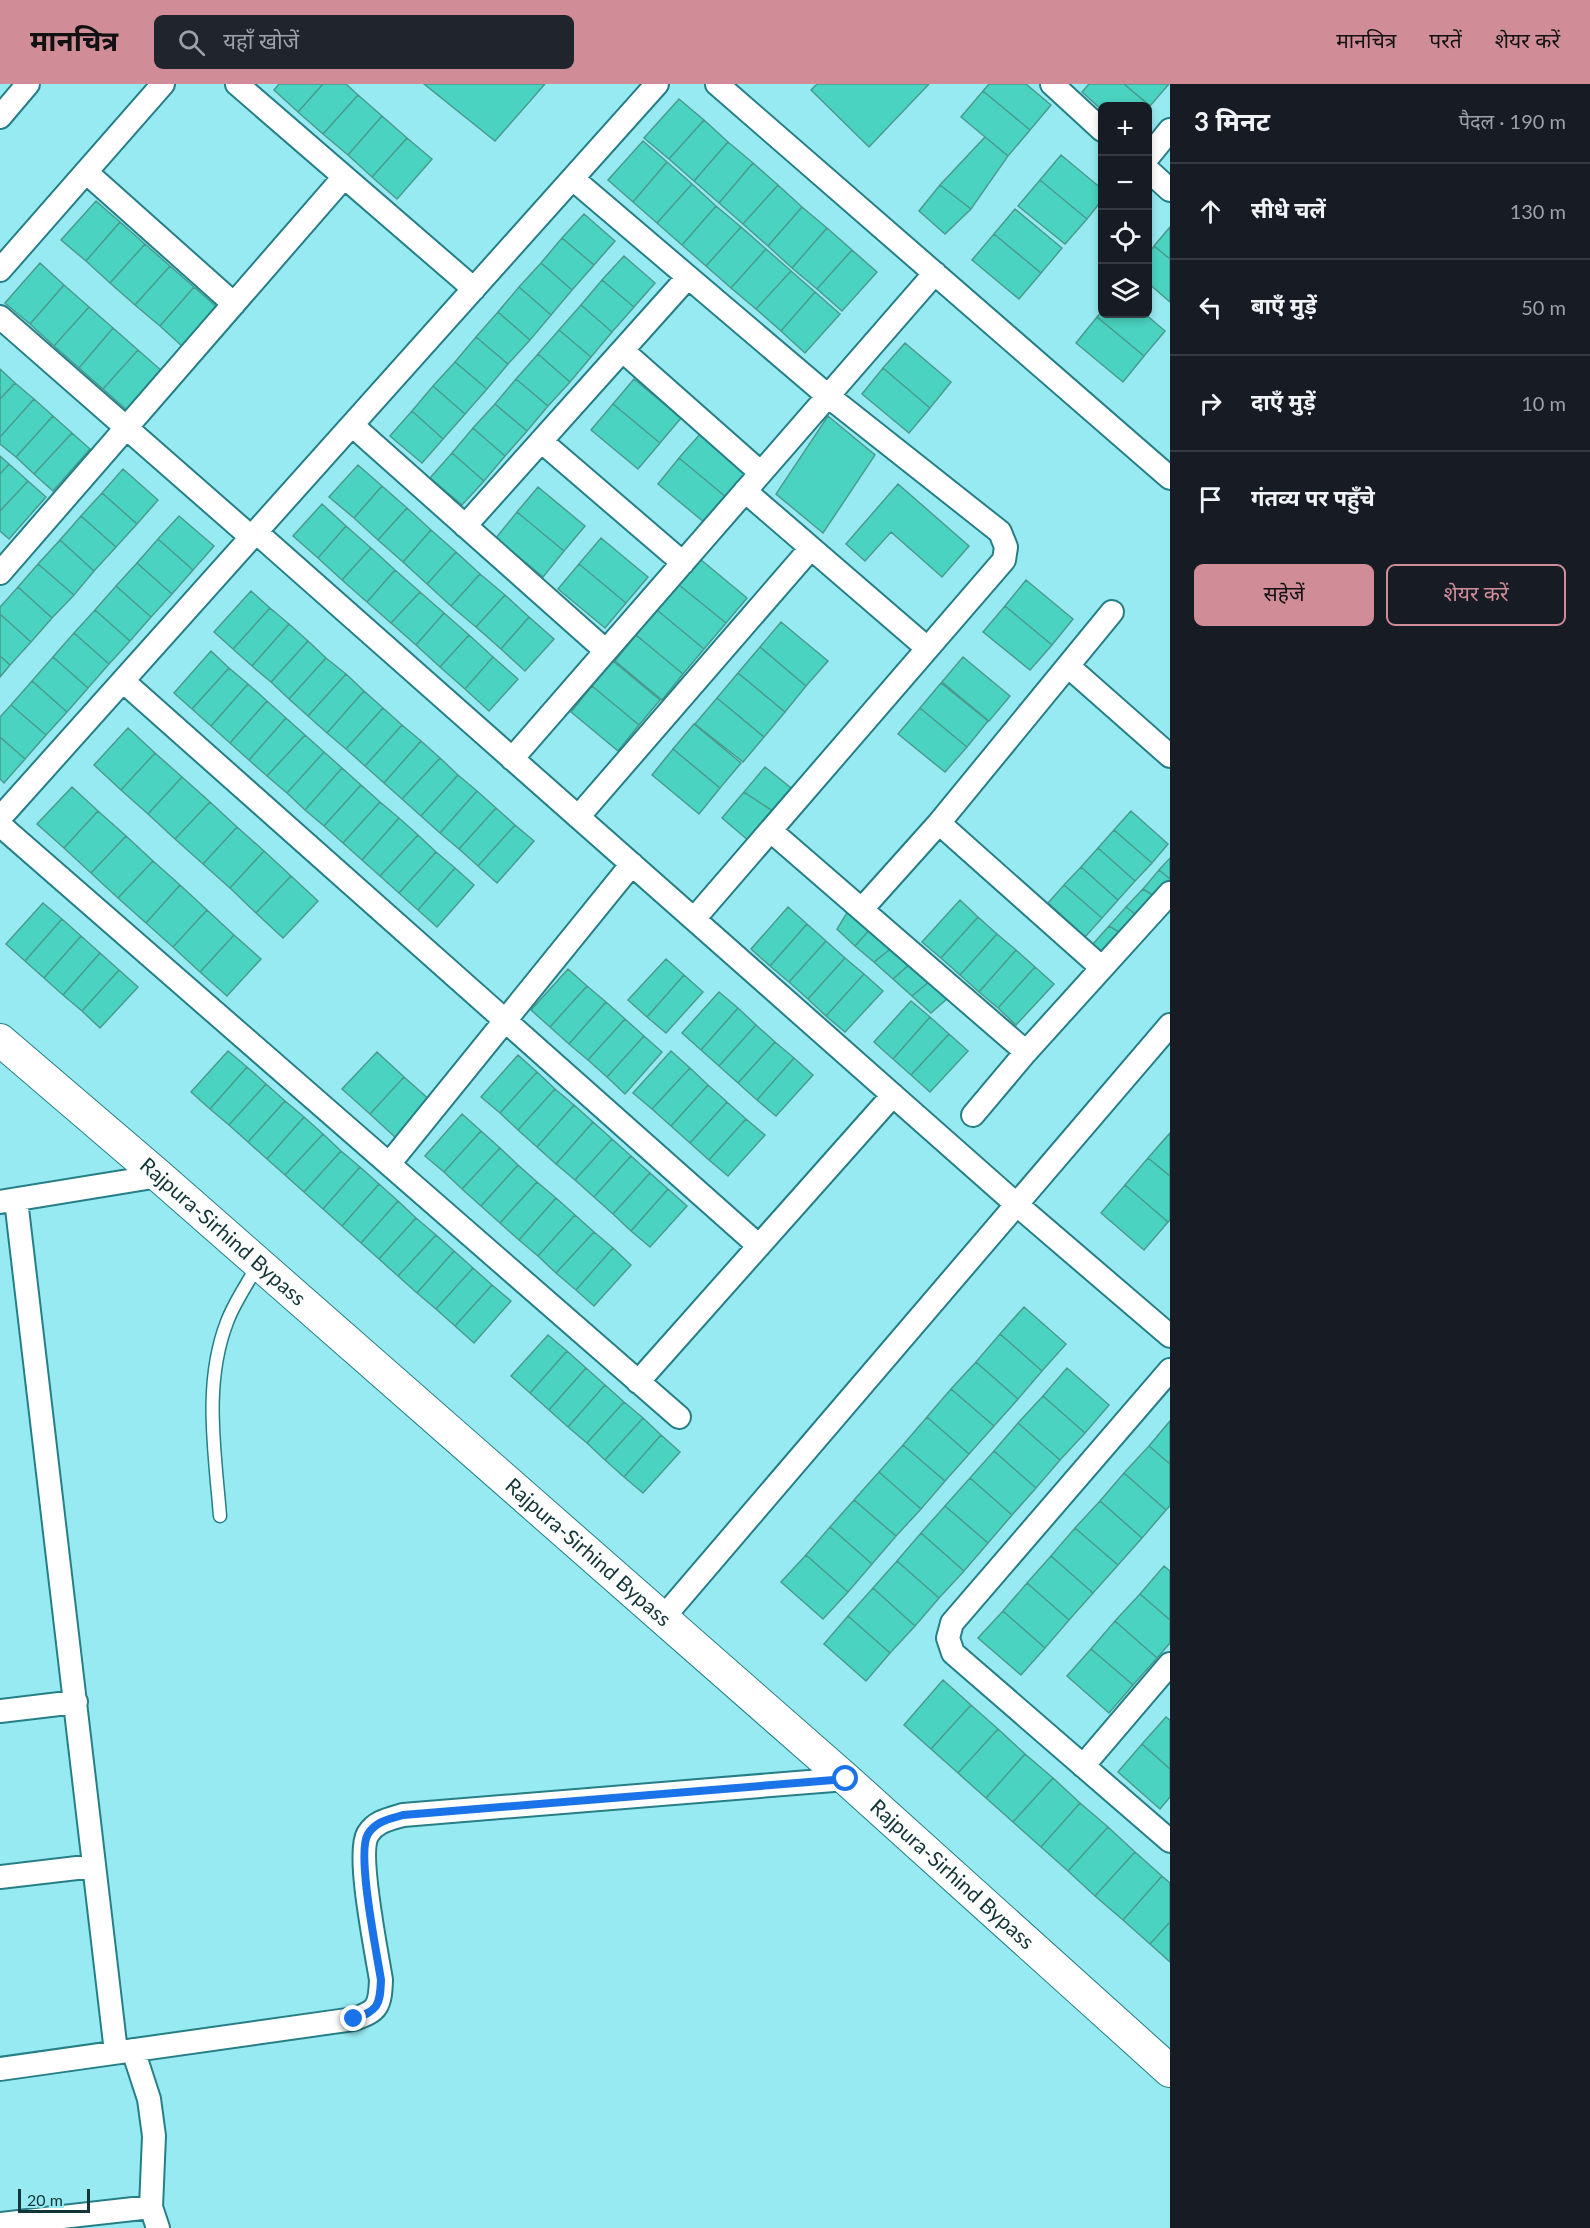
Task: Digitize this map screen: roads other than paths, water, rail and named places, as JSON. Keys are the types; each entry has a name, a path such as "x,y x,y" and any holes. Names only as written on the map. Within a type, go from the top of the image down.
{"main road":[{"name":"Rajpura-Sirhind Bypass","path":"0,1040 159,1176 846,1779 1170,2071"}],"street":[{"path":"0,117 28,84"},
{"path":"0,270 163,84"},
{"path":"237,84 474,289"},
{"path":"0,818 657,84"},
{"path":"717,84 1170,478"},
{"path":"1052,84 1098,126"},
{"path":"1149,156 1170,130"},
{"path":"86,172 234,304"},
{"path":"1152,174 1170,190"},
{"path":"0,573 344,177"},
{"path":"573,179 828,396 1000,532 1006,547 1004,560 694,920"},
{"path":"512,759 935,273"},
{"path":"465,526 688,277"},
{"path":"0,317 512,759 1016,1204 1170,1336"},
{"path":"623,351 761,473"},
{"path":"352,425 606,651"},
{"path":"541,441 683,563"},
{"path":"745,491 927,648"},
{"path":"578,817 811,548"},
{"path":"862,909 939,823 1112,612"},
{"path":"1068,666 1170,756"},
{"path":"123,681 759,1246"},
{"path":"939,823 1102,968"},
{"path":"0,825 679,1417"},
{"path":"771,831 1026,1052"},
{"path":"389,1164 632,864"},
{"path":"974,1115 1026,1052 1170,893"},
{"path":"662,1619 1170,1025"},
{"path":"638,1382 893,1095"},
{"path":"0,2224 155,2217 154,2136 149,2099 124,2051 94,1866 76,1702 8,1201 159,1176"},
{"path":"1170,1370 952,1623 948,1638 953,1653 1170,1841"},
{"path":"1083,1766 1170,1664"},
{"path":"0,1711 76,1702"},
{"path":"0,2069 354,2019 371,2013 381,2001 381,1980 363,1858 367,1835 380,1822 403,1815 846,1779"},
{"path":"0,1877 94,1866"}],"lane":[{"path":"219,1516 212,1394 216,1356 227,1321 258,1264"}]}
